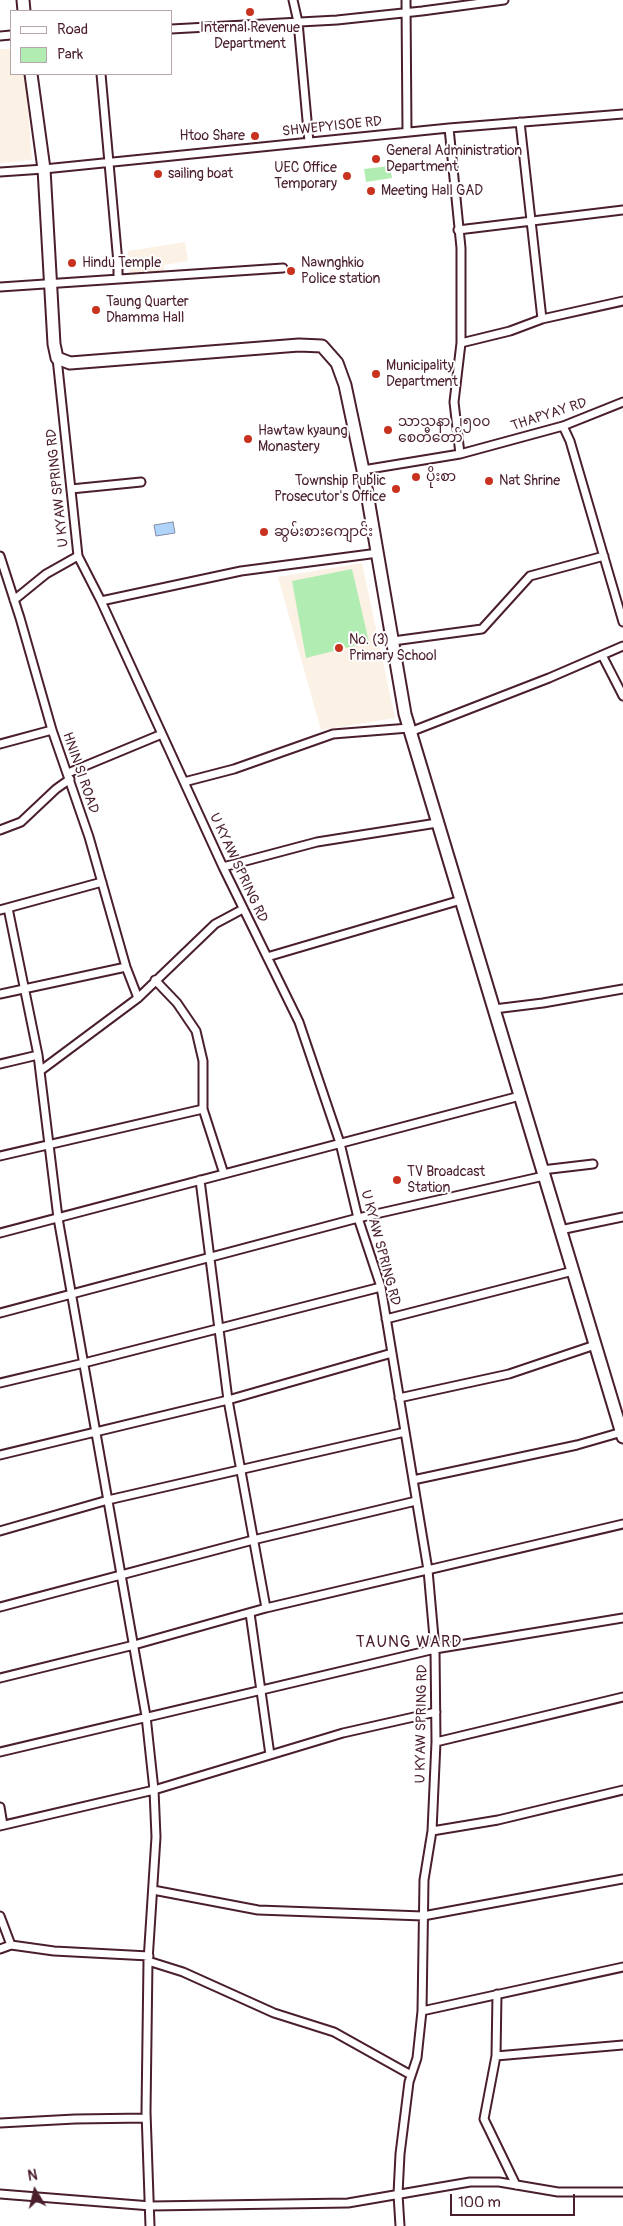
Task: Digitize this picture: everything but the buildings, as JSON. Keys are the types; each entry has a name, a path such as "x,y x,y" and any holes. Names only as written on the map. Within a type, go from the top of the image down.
{"highway":[{"path":"31,75 44,169 50,284 57,358 70,363 299,345 322,346 337,363 345,385 363,470 404,714 622,1435"}],"street":[{"path":"293,0 298,22 309,142"},
{"path":"406,0 407,132"},
{"path":"172,29 298,22 406,13 504,0"},
{"path":"101,75 118,278"},
{"name":"SHWEPYISOE RD","path":"0,172 109,163 449,128 623,114"},
{"path":"520,122 542,319"},
{"path":"449,128 453,152 461,267 461,343 454,402 460,454"},
{"path":"458,230 623,210"},
{"path":"0,287 283,268"},
{"path":"461,343 510,331 542,319 623,301"},
{"name":"U KYAW SPRING RD","path":"57,358 78,556 101,600 223,867 299,1022 340,1143 358,1218 381,1287 428,1570 435,1649 436,1742 432,1831 424,1880 422,2010 400,2154 398,2194 400,2226"},
{"name":"THAPYAY RD","path":"363,470 460,454 563,426 623,402"},
{"path":"563,426 570,441 623,622"},
{"path":"71,489 141,482"},
{"path":"101,600 241,571 378,552"},
{"name":"HNIN SI ROAD","path":"0,556 52,730 69,776 102,882 126,968 138,998"},
{"path":"14,600 46,574 78,556"},
{"path":"393,641 482,629 530,576 604,556"},
{"path":"184,782 234,769 333,734 409,730 623,646"},
{"path":"602,655 623,696"},
{"path":"0,744 52,730"},
{"path":"0,830 21,822 69,776 162,734"},
{"path":"223,867 317,842 437,823"},
{"path":"0,910 102,882"},
{"path":"267,957 461,900"},
{"path":"8,908 38,1054 58,1218 146,1716 154,1790 156,1837 148,1959 146,2118 150,2226"},
{"path":"40,1071 138,998 215,924 243,909"},
{"path":"0,994 24,987 126,968"},
{"path":"155,980 177,1004 196,1031 203,1061 203,1109 224,1174"},
{"path":"494,1009 543,1003 623,989"},
{"path":"0,1064 38,1054"},
{"path":"0,1233 520,1096"},
{"path":"0,1156 203,1109"},
{"path":"0,1313 358,1218 543,1173 593,1164"},
{"path":"200,1180 208,1258 228,1400 266,1608"},
{"path":"560,1230 623,1217"},
{"path":"386,1319 573,1271"},
{"path":"0,1383 84,1364 381,1287"},
{"path":"400,1398 509,1374 595,1345"},
{"path":"0,1455 228,1400 392,1352"},
{"path":"0,1531 108,1500 405,1432"},
{"path":"412,1480 622,1435"},
{"path":"0,1607 253,1540 416,1501"},
{"path":"0,1678 134,1645 266,1608 623,1524"},
{"path":"250,1613 270,1755"},
{"path":"0,1752 435,1649 623,1618"},
{"path":"436,1742 623,1697"},
{"path":"0,1807 2,1826 154,1790 343,1733 436,1712"},
{"path":"432,1831 498,1820 623,1790"},
{"path":"153,1890 258,1910 423,1916 623,1879"},
{"path":"0,1916 11,1945"},
{"path":"0,1949 11,1945 54,1951 148,1959 274,2013 334,2032 411,2075"},
{"path":"422,2010 623,1967"},
{"path":"497,1994 496,2056 484,2119 516,2185"},
{"path":"496,2056 623,2045"},
{"path":"0,2122 146,2118"},
{"path":"0,2194 150,2206 348,2203 470,2182 499,2182 558,2192 623,2192"}],"shaded area":[{"path":"0,49 10,49 10,75 25,75 32,160 0,163"},
{"path":"185,242 188,261 164,265 164,273 130,275 128,251"},
{"name":"No. (3) Primary School","path":"362,563 395,718 321,730 278,577"}],"green space":[{"path":"390,166 392,178 366,182 364,169"},
{"path":"352,569 369,642 306,658 292,581"}],"water":[{"path":"173,522 175,533 156,536 154,525"}],"place":[{"name":"Internal Revenue Department","path":"250,12"},
{"name":"Htoo Share","path":"255,136"},
{"name":"General Administration Department","path":"376,159"},
{"name":"sailing boat","path":"158,174"},
{"name":"UEC Office Temporary","path":"347,176"},
{"name":"Meeting Hall GAD","path":"371,191"},
{"name":"Hindu Temple","path":"72,263"},
{"name":"Nawnghkio Police station","path":"291,271"},
{"name":"Taung Quarter Dhamma Hall","path":"96,310"},
{"name":"Municipality Department","path":"376,374"},
{"name":"သာသနာ ၂၅၀၀ စေတီတော်","path":"388,430"},
{"name":"Hawtaw kyaung Monastery","path":"248,439"},
{"name":"ပိုးစာ","path":"416,477"},
{"name":"Nat Shrine","path":"489,481"},
{"name":"Township Public Prosecutor's Office","path":"396,489"},
{"name":"ဆွမ်းစားကျောင်း","path":"264,532"},
{"name":"No. (3) Primary School","path":"339,648"},
{"name":"TV Broadcast Station","path":"397,1180"}],"district":[{"name":"TAUNG WARD","path":"409,1643"}]}
